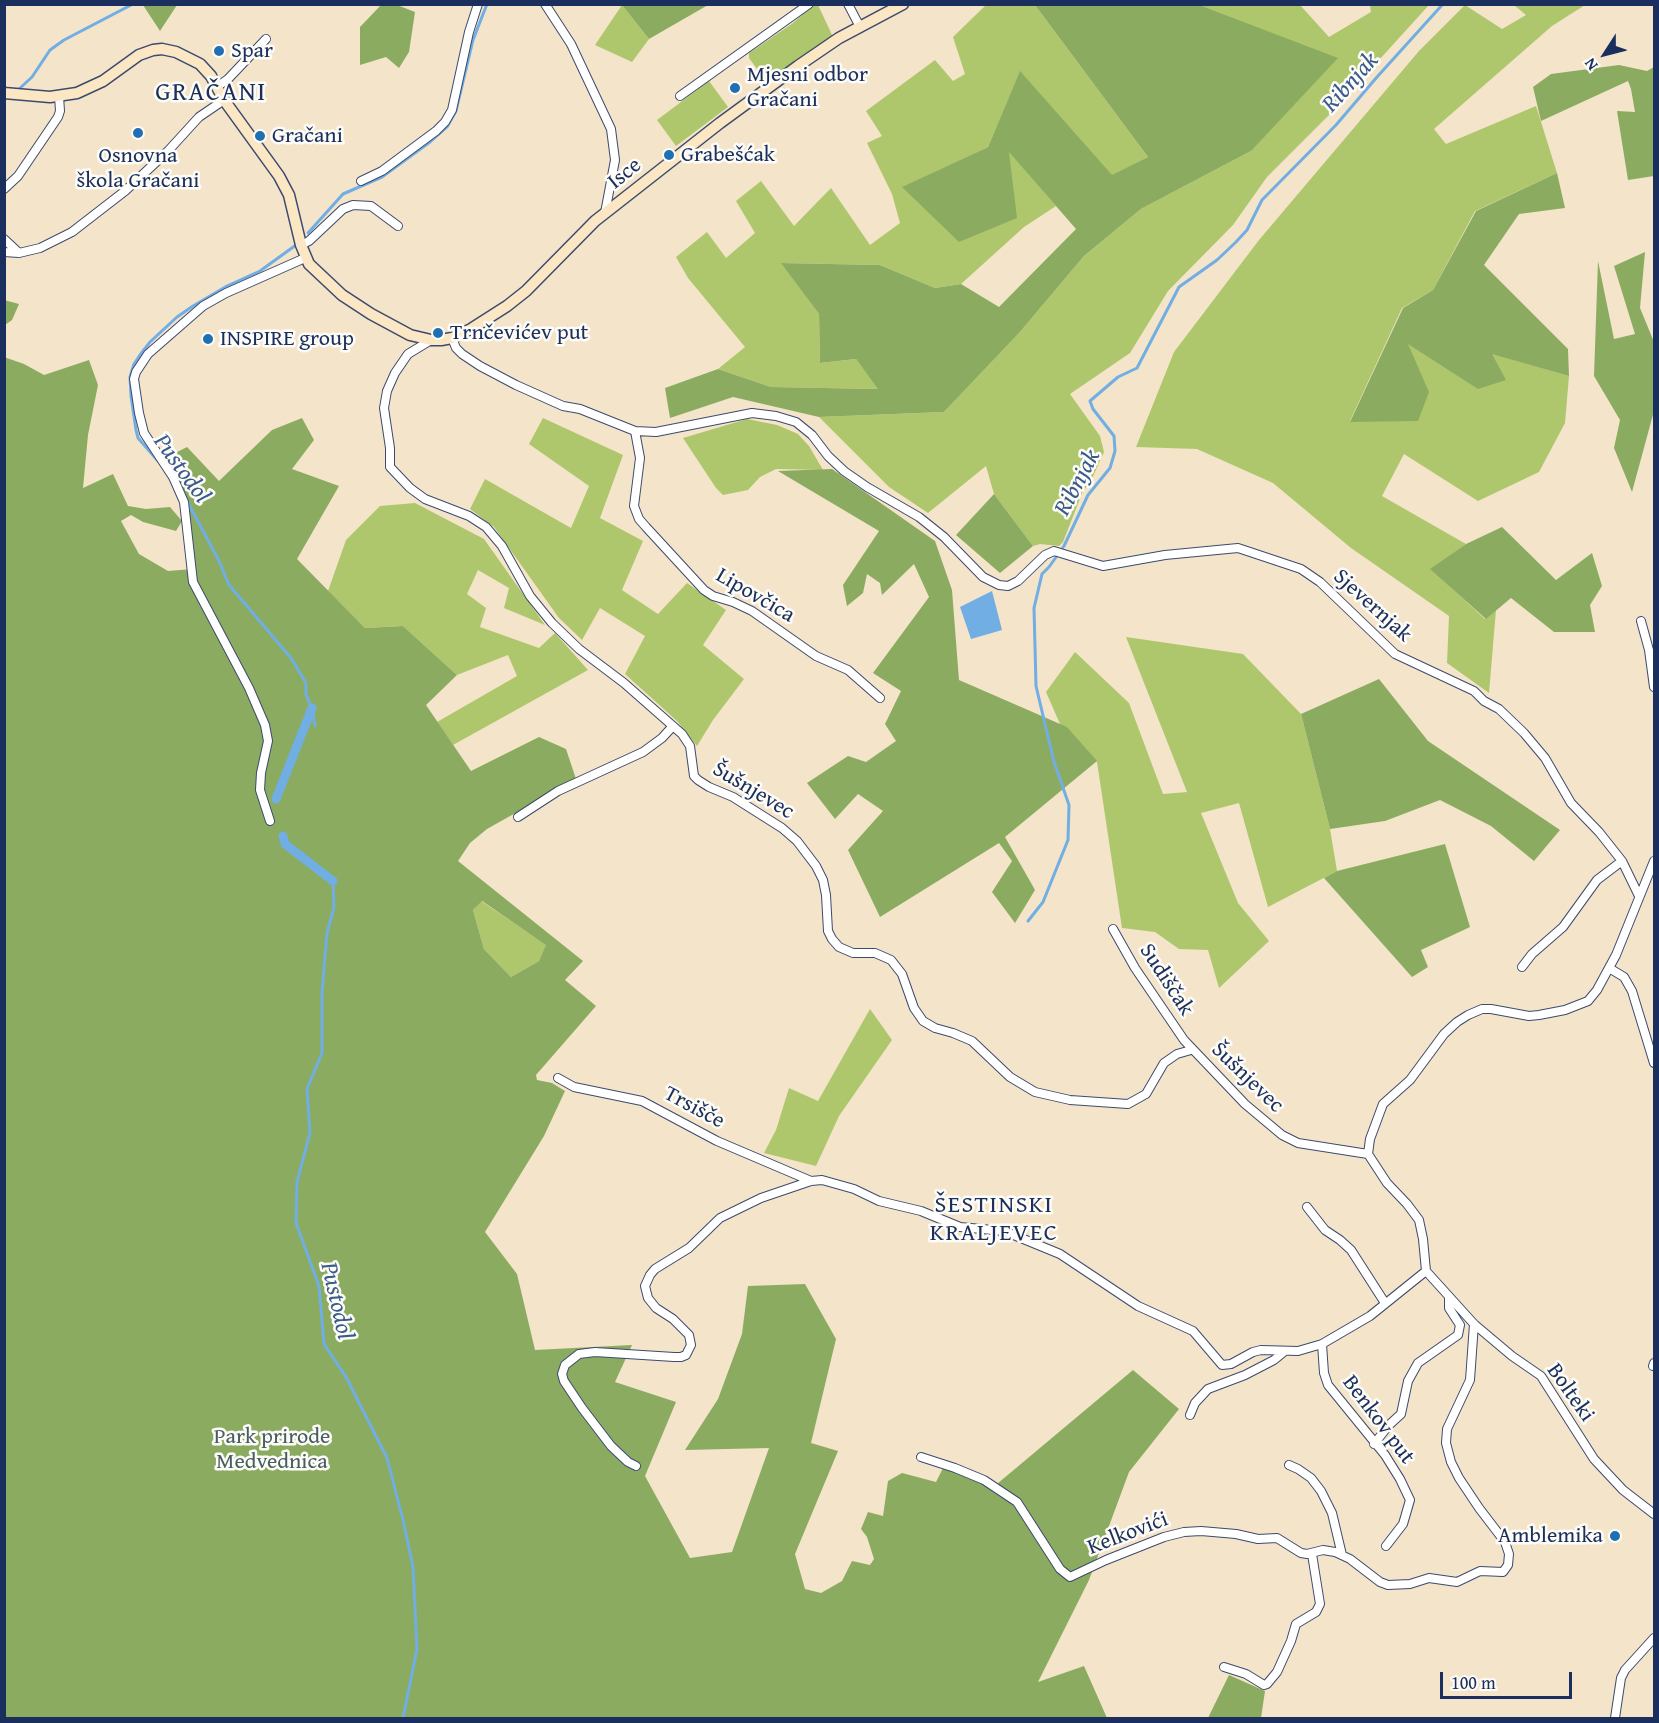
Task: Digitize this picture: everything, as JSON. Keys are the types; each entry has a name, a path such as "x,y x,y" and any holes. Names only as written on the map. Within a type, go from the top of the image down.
{"street":[{"path":"361,181 382,171 445,122 452,110 469,32 478,4"},
{"path":"544,4 571,44 611,129 614,142 614,169 605,213"},
{"path":"680,96 808,4"},
{"path":"848,4 860,27"},
{"name":"Isce","path":"452,338 507,306 526,291 605,213 783,77 826,46 903,4"},
{"path":"218,86 228,79 266,39"},
{"path":"4,93 39,97 77,93 95,86 147,51 162,49 176,52 200,64 218,86 224,100 251,135 282,182 292,206 305,258 321,277 342,295 410,334 431,340 452,338 456,348 462,354 516,385 563,406 580,409 635,431"},
{"path":"4,189 18,176 58,117 60,96"},
{"path":"4,252 19,253 49,245 72,232 114,201 160,159 199,117 224,100"},
{"path":"301,245 309,241 343,209 353,205 371,206 398,226"},
{"path":"4,239 19,253"},
{"path":"270,821 260,790 268,741 265,725 249,688 193,582 182,494 144,433 134,379 141,363 159,343 203,306 226,293 305,258"},
{"path":"408,354 410,334"},
{"path":"431,340 408,354 390,381 385,400 385,420 390,448 389,463 392,471 425,500 468,516 486,527 502,546 530,596 552,623 579,649 673,726 662,738 643,752 558,791 518,817"},
{"name":"Sjevernjak","path":"635,431 656,432 752,413 776,416 796,422 812,435 828,456 844,471 919,517 950,542 983,577 999,585 1008,586 1018,581 1045,555 1054,551 1093,564 1113,566 1165,555 1238,548 1290,565 1320,582 1395,654 1467,687 1499,709 1532,741 1550,765 1566,798 1599,832 1622,861 1639,896"},
{"name":"Lipovčica","path":"635,431 640,458 634,506 639,519 646,527 704,590 713,596 752,610 816,656 848,670 880,698"},
{"path":"1641,621 1649,651 1654,687"},
{"name":"Šušnjevec","path":"673,726 690,746 693,770 698,780 734,797 782,828 810,857 825,888 826,923 832,939 846,951 875,953 891,960 902,974 914,1008 923,1021 935,1028 972,1041 1019,1084 1054,1098 1128,1104 1146,1094 1164,1063 1177,1054 1191,1050 1245,1104 1282,1135 1308,1146 1368,1154"},
{"path":"1522,967 1534,952 1563,927 1597,880 1622,861"},
{"path":"636,1466 610,1446 582,1408 564,1381 562,1374 565,1365 573,1357 595,1352 674,1357 686,1354 691,1345 689,1335 673,1319 656,1308 648,1298 645,1286 650,1275 655,1269 689,1248 720,1218 761,1198 811,1181 822,1180 854,1189 879,1201 921,1211 960,1227 1004,1231 1060,1254 1138,1306 1193,1331 1222,1365 1231,1364 1261,1350 1298,1351 1322,1344 1370,1316 1426,1271 1419,1220 1407,1204 1386,1184 1368,1154 1370,1139 1383,1104 1410,1080 1444,1034 1456,1022 1482,1009 1501,1009 1529,1016 1553,1013 1573,1008 1593,996 1627,931 1654,861"},
{"name":"Sudiščak","path":"1113,929 1135,968 1191,1050"},
{"path":"1609,968 1624,977 1632,991 1654,1063"},
{"name":"Trsišče","path":"558,1078 574,1087 642,1101 725,1145 811,1181"},
{"path":"1307,1207 1324,1230 1351,1250 1385,1303"},
{"name":"Bolteki","path":"1426,1271 1474,1324 1512,1356 1541,1376 1594,1458 1615,1484 1654,1514"},
{"path":"1374,1444 1401,1414 1408,1381 1418,1363 1458,1335 1460,1325 1449,1308 1449,1298"},
{"path":"1289,1465 1304,1472 1321,1491 1332,1513 1342,1555 1380,1582 1396,1585 1410,1584 1429,1578 1457,1582 1480,1570 1500,1572 1505,1569 1509,1554 1505,1542 1459,1478 1451,1462 1446,1443 1447,1429 1470,1380 1474,1324"},
{"name":"Benkov put","path":"1322,1344 1323,1366 1328,1385 1390,1462 1410,1500 1403,1524 1386,1546"},
{"path":"1190,1415 1195,1403 1208,1389 1263,1366 1285,1351"},
{"name":"Kelkovići","path":"921,1457 968,1473 1007,1495 1021,1508 1060,1569 1070,1577 1135,1548 1184,1532 1229,1533 1258,1539 1277,1538 1301,1553 1312,1554 1329,1550 1342,1555"},
{"path":"1224,1667 1246,1674 1264,1685 1277,1672 1292,1641 1296,1624 1316,1612 1320,1604 1312,1554"},
{"path":"1615,1719 1621,1678 1625,1670 1654,1638"}],"green space":[{"path":"622,4 708,5 649,39"},
{"path":"143,5 177,5 160,31"},
{"path":"381,5 397,5 415,12 409,52 399,68 386,57 360,65 360,27"},
{"path":"622,5 649,39 632,62 595,45"},
{"path":"813,5 818,5 833,37 766,81 749,58 749,53 793,23"},
{"path":"986,5 1035,5 1148,157 1112,176 1020,72 988,147 903,187 1009,151 1056,206 1024,227 961,284 935,288 880,265 782,263 819,314 820,363 856,359 879,389 771,387 718,369 745,347 688,278 676,257 707,232 726,258 755,233 736,201 761,181 794,226 831,188 870,245 900,223 892,194 867,143 882,136 866,111 935,60 953,81 965,74 953,37"},
{"path":"1035,5 1199,5 1338,58 1251,151 1141,209 1084,256 1020,332 944,412 819,417 733,397 670,418 665,388 718,369 771,387 878,389 856,359 820,363 819,314 781,263 880,265 935,288 961,284 999,307 1076,229 1009,152 1017,218 959,242 902,187 988,147 1020,71 1112,175 1148,157"},
{"path":"1197,5 1300,5 1329,37 1371,12 1370,5 1429,5 1329,115 1267,177 1233,225 1168,291 1130,353 1070,394 1100,436 1104,452 1090,483 1083,491 1063,542 1059,546 1040,544 1033,546 994,494 986,466 928,513 889,487 819,417 944,412 1020,332 1084,256 1141,209 1251,151"},
{"path":"1465,5 1502,29 1526,15 1514,5 1585,5 1552,26 1434,129 1446,144 1536,106 1557,173 1475,211 1433,290 1402,308 1350,421 1418,421 1407,343 1491,353 1569,376 1565,423 1539,472 1478,501 1404,454 1382,496 1466,544 1431,569 1485,619 1496,610 1489,693 1447,663 1449,616 1351,548 1273,483 1197,449 1136,447 1174,352 1259,240 1419,51"},
{"path":"1619,65 1647,71 1654,67 1654,176 1628,180 1617,111 1635,112 1628,81 1541,121 1533,87 1551,74"},
{"path":"709,81 728,107 676,146 657,120"},
{"path":"1557,173 1565,208 1519,214 1484,265 1568,349 1569,376 1492,354 1506,380 1478,389 1408,344 1429,392 1418,421 1350,422 1403,308 1433,290 1476,211"},
{"path":"1645,252 1640,308 1654,342 1654,411 1632,492 1614,448 1620,420 1594,376 1598,261 1614,339 1635,334 1614,266"},
{"path":"4,300 19,304 12,320 5,325"},
{"name":"Park prirode Medvednica","path":"4,357 24,364 44,375 89,360 98,385 88,435 83,488 113,474 128,506 146,509 170,507 182,521 176,531 143,522 131,515 121,521 139,554 168,571 192,569 185,497 165,458 187,447 219,481 272,430 302,418 314,440 292,469 339,486 297,559 365,628 403,626 457,675 426,705 471,771 539,737 566,749 576,779 487,829 470,843 458,861 583,961 565,980 596,1006 536,1075 537,1080 552,1083 565,1091 544,1136 485,1232 517,1274 535,1350 632,1345 615,1382 676,1402 645,1476 690,1558 732,1552 769,1448 685,1450 718,1399 742,1334 748,1286 805,1284 836,1339 811,1443 838,1451 795,1554 805,1589 821,1593 842,1581 852,1561 870,1565 874,1559 867,1537 861,1529 868,1512 883,1516 888,1481 902,1473 936,1482 944,1466 967,1474 991,1489 1133,1370 1179,1409 1129,1472 1089,1580 1038,1682 1084,1666 1107,1718 5,1718","holes":["482,901 546,945 539,961 511,977 484,949 473,910"]},
{"path":"543,418 623,455 600,518 643,541 622,590 658,614 687,583 726,610 703,645 744,679 713,720 697,746 677,721 625,674 645,636 600,608 582,640 559,618 494,527 470,509 485,479 571,528 589,486 529,444"},
{"path":"747,419 777,425 798,434 809,446 823,470 776,469 760,477 748,490 723,495 683,438"},
{"path":"832,469 935,541 952,590 959,680 1067,727 1097,761 1005,837 1035,890 1015,923 992,892 1012,861 999,843 880,917 848,850 883,811 858,794 835,819 807,783 848,756 866,762 896,741 885,724 901,691 873,673 929,597 914,564 882,595 880,583 867,574 863,593 847,606 843,585 879,531 778,471"},
{"path":"994,494 1033,546 1000,573 956,535"},
{"path":"415,503 484,539 545,625 504,608 509,588 478,570 467,594 486,608 480,627 539,648 555,633 588,670 453,745 437,722 517,676 508,655 457,675 403,626 365,628 328,591 346,540 380,506"},
{"path":"1502,527 1556,580 1592,553 1602,586 1590,605 1595,632 1554,632 1511,598 1486,619 1430,569 1466,544"},
{"path":"1126,637 1243,654 1301,714 1330,829 1337,871 1268,907 1239,803 1201,813 1238,903 1269,941 1219,988 1208,950 1179,949 1155,932 1122,928 1097,762 1060,724 1046,692 1075,652 1129,703 1163,794 1187,792"},
{"path":"1379,679 1428,741 1560,830 1534,861 1491,826 1440,800 1385,821 1330,829 1301,714"},
{"path":"1445,844 1470,927 1421,950 1428,967 1412,977 1324,878 1337,871"},
{"path":"481,901 547,945 539,961 511,977 484,949 473,910"},
{"path":"870,1009 892,1040 839,1116 816,1166 764,1153 776,1130 789,1088 818,1101"},
{"path":"1229,1675 1265,1691 1261,1718 1208,1718"}],"water":[{"path":"992,591 1002,630 971,639 960,607"}],"waterway":[{"path":"18,90 32,77 50,50 64,40 133,4"},
{"name":"Pustodol","path":"308,233 343,194 382,177 447,127 456,111 473,40 487,4"},
{"name":"Ribnjak","path":"1028,921 1043,902 1068,840 1069,805 1054,762 1036,686 1034,608 1042,574 1064,546 1088,495 1110,468 1115,451 1114,436 1093,409 1090,401 1118,377 1137,368 1179,287 1217,260 1236,242 1247,230 1262,200 1336,125 1443,4"},
{"name":"Pustodol","path":"158,461 138,438 136,430 130,377 134,364 150,342 177,317 227,286 260,271 296,245"},
{"name":"Pustodol","path":"186,499 229,585 291,658 306,683 306,695 312,708 315,726"},
{"path":"276,799 312,708"},
{"path":"283,836 285,844 333,881"},
{"name":"Pustodol","path":"333,881 334,907 327,933 322,993 322,1053 307,1089 310,1133 297,1182 296,1223 319,1286 324,1344 346,1377 387,1458 403,1520 413,1567 417,1649 403,1718"}],"place":[{"name":"Spar","path":"219,51"},
{"name":"Mjesni odbor Gračani","path":"735,88"},
{"name":"Osnovna škola Gračani","path":"138,133"},
{"name":"Gračani","path":"260,136"},
{"name":"Grabešćak","path":"669,155"},
{"name":"Trnčevićev put","path":"438,333"},
{"name":"INSPIRE group","path":"208,339"},
{"name":"Amblemika","path":"1615,1536"}],"district":[{"name":"GRAČANI","path":"211,93"},
{"name":"ŠESTINSKI KRALJEVEC","path":"994,1220"}]}
